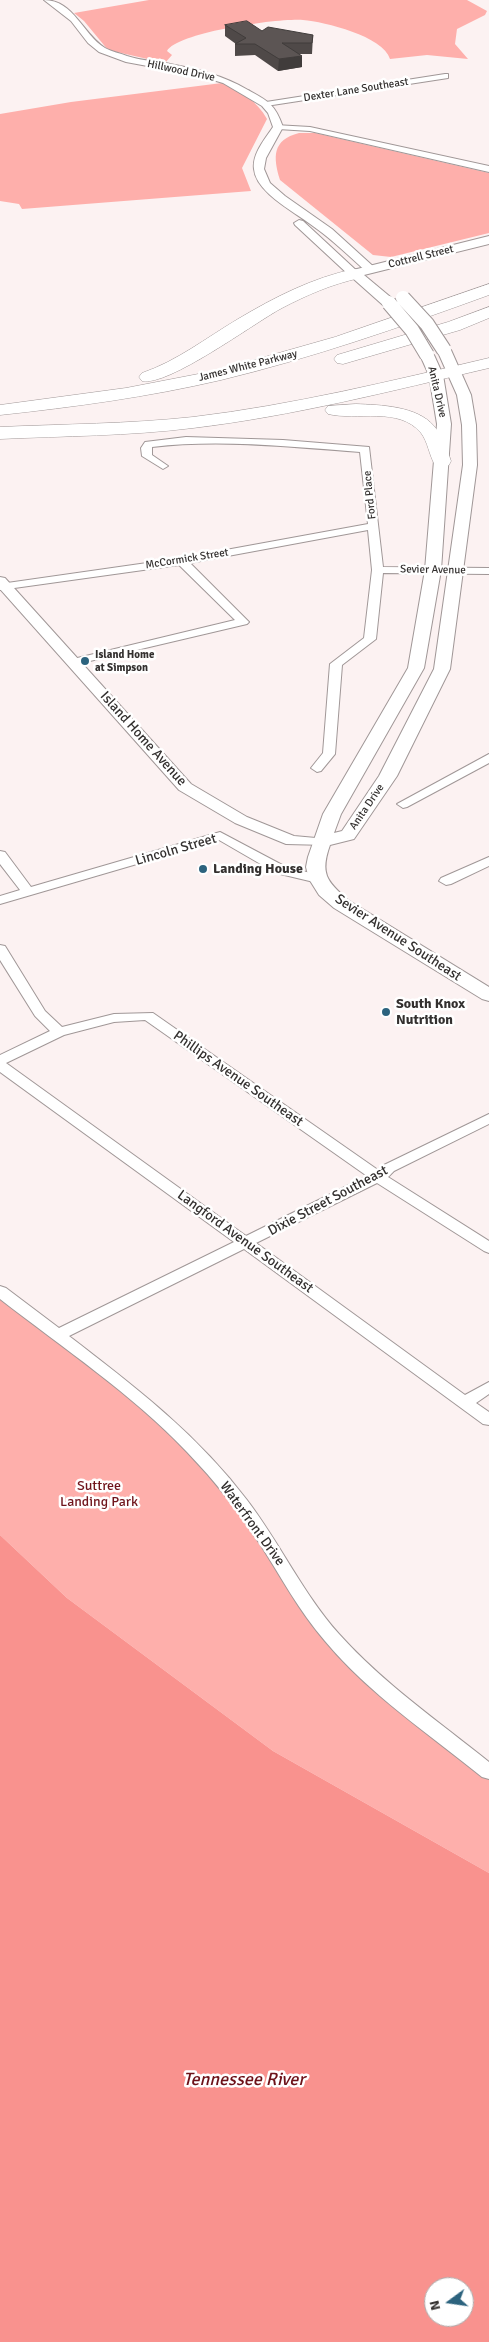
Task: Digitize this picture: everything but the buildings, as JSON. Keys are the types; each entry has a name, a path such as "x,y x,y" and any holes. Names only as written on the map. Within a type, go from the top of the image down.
{"highway":[{"path":"0,404 94,394 176,367 233,329 295,296 343,276 354,274"},
{"name":"James White Parkway","path":"0,410 250,367 357,335 489,289"},
{"name":"James White Parkway","path":"170,403 325,364 454,326 489,312"},
{"path":"218,419 337,398 489,363"},
{"path":"0,425 218,419 313,410 345,409 383,412 409,418 426,428 442,461"},
{"path":"0,433 110,421 135,410"}],"main road":[{"name":"Cottrell Street","path":"354,274 489,240"},
{"name":"Anita Drive","path":"321,842 348,835 388,776 442,668 457,571 470,465 469,425 464,395 455,371 427,324 403,298 371,270"},
{"name":"Anita Drive","path":"321,842 332,814 416,668 433,570 442,461 444,424 436,375 427,355 412,330 389,303 354,274"},
{"path":"318,879 315,867 321,842"},
{"name":"Sevier Avenue Southeast","path":"318,879 326,891 341,904 489,995"}],"street":[{"name":"Hillwood Drive","path":"48,0 74,19 96,45 114,56 198,72 226,81 266,104"},
{"name":"Dexter Lane Southeast","path":"266,104 445,76"},
{"path":"266,104 273,112 278,127 310,129 489,169"},
{"name":"Anita Drive","path":"278,127 262,152 259,170 268,185 299,212 312,219 371,270"},
{"name":"Anita Drive","path":"299,212 299,223 354,274"},
{"name":"Ford Place","path":"163,466 147,456 146,448 149,444 186,440 283,443 365,449 378,570 370,640 336,664 329,754 317,768"},
{"name":"McCormick Street","path":"2,585 182,561 373,526"},
{"path":"73,662 243,622 182,561"},
{"name":"Sevier Avenue","path":"378,570 489,571"},
{"name":"Island Home Avenue","path":"2,585 185,787 212,805 241,820 292,841 321,842"},
{"path":"403,804 489,758"},
{"name":"Lincoln Street","path":"28,892 220,836 281,870 318,879"},
{"path":"0,855 28,892 0,900"},
{"path":"446,882 489,861"},
{"path":"0,949 40,1013 59,1032 0,1060"},
{"name":"Phillips Avenue Southeast","path":"59,1032 114,1018 148,1016 378,1177 489,1248"},
{"name":"Langford Avenue Southeast","path":"0,1064 489,1420"},
{"name":"Dixie Street Southeast","path":"58,1335 378,1177 389,1168 489,1118"},
{"name":"Waterfront Drive","path":"0,1291 144,1402 194,1449 240,1503 265,1538 311,1612 355,1662 489,1772"},
{"path":"465,1402 489,1387"}],"green space":[{"path":"149,0 467,0 487,11 485,15 457,29 455,44 468,59 427,55 390,59 377,43 365,37 338,27 313,21 291,20 230,28 190,38 175,44 167,51 172,55 165,63 108,50 84,21 74,13"},
{"path":"222,83 248,97 267,119 242,168 251,191 22,209 19,204 0,201 0,114 71,102"},
{"path":"299,133 315,133 489,173 489,233 391,257 373,255 280,180 276,164 279,145 290,136"},
{"name":"Suttree Landing Park","path":"0,1291 194,1449 332,1638 489,1772 489,1873 273,1751 67,1598 0,1535"}],"water":[{"name":"Tennessee River","path":"0,1535 67,1598 273,1751 489,1873 489,2342 0,2342"}],"place":[{"name":"Island Home at Simpson","path":"85,661"},
{"name":"Landing House","path":"203,869"},
{"name":"South Knox Nutrition","path":"386,1012"}]}
